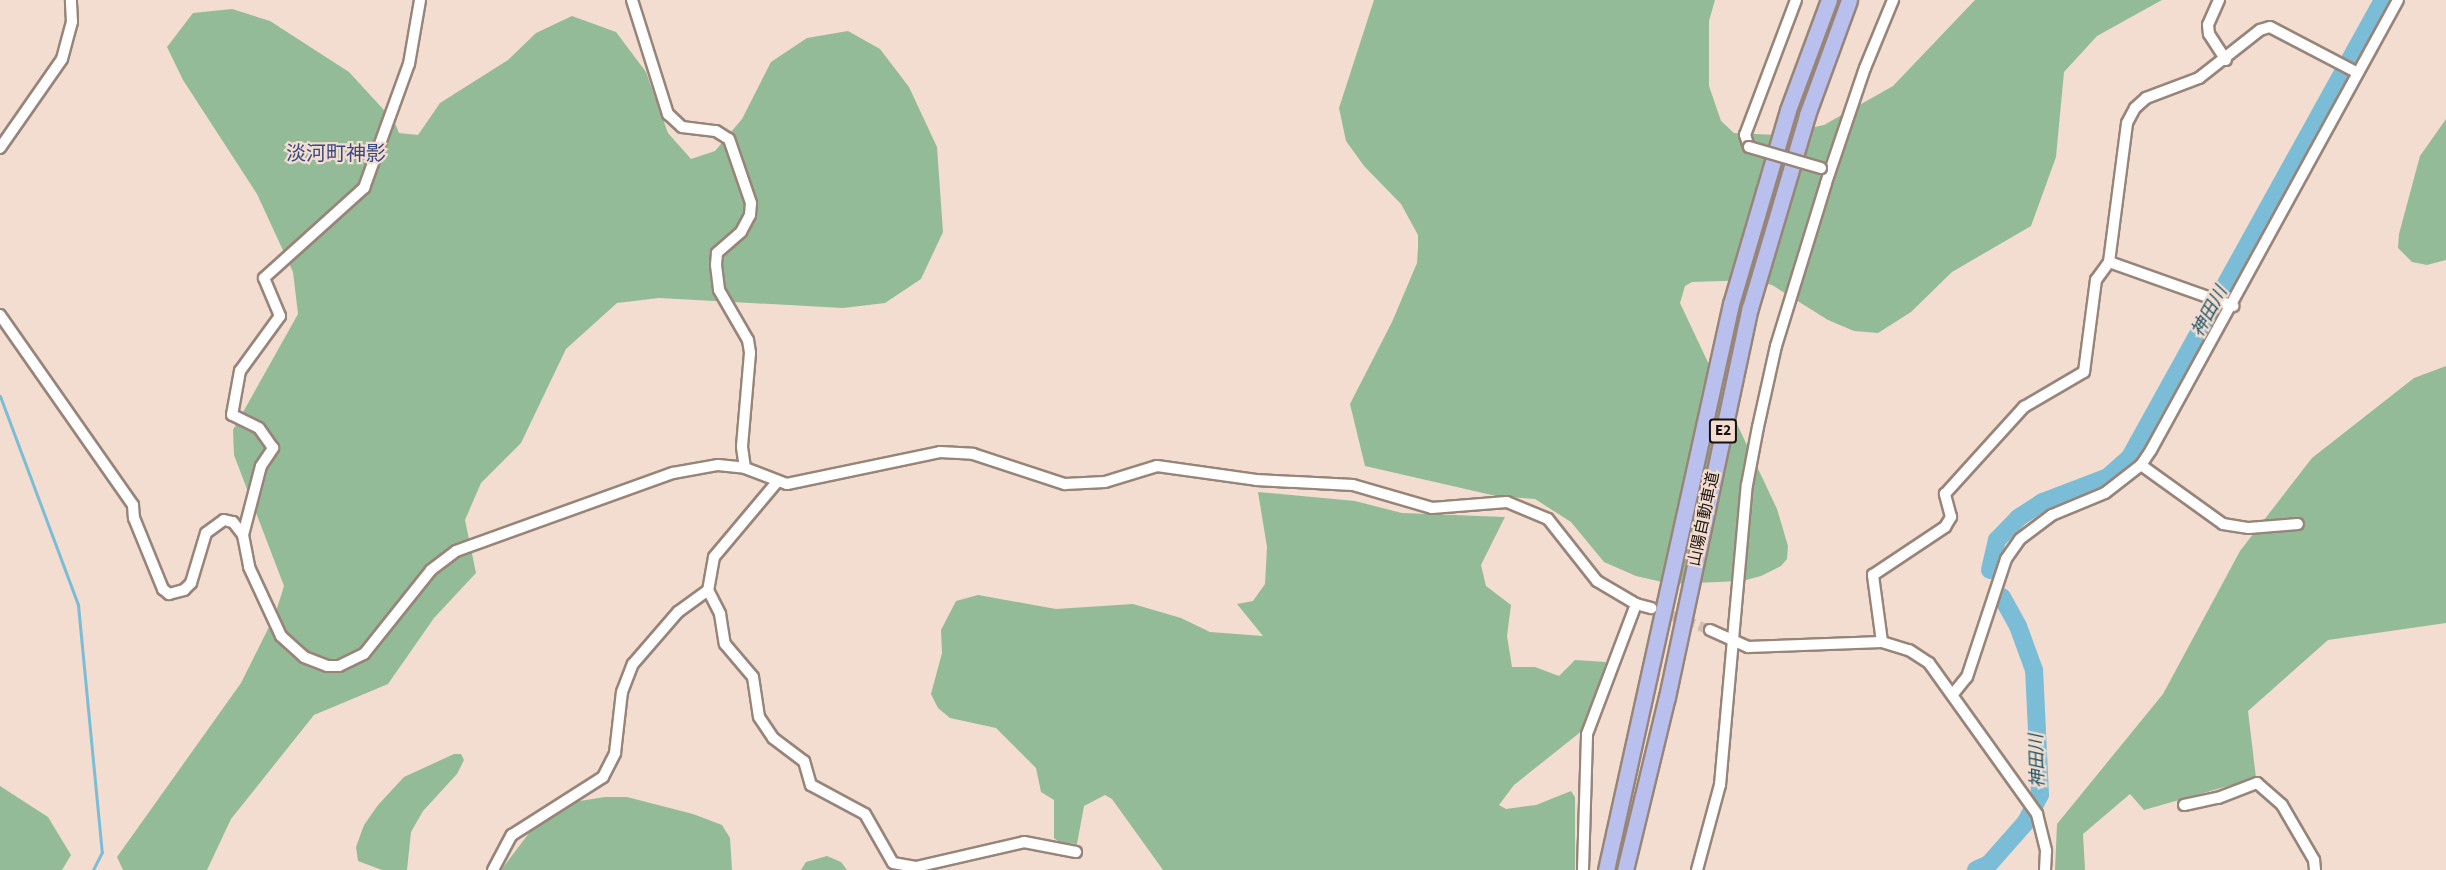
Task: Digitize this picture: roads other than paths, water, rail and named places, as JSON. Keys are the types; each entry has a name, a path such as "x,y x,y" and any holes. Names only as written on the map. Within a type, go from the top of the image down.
{"highway":[{"name":"山陽自動車道","path":"1606,870 1731,304 1788,110 1829,0"},
{"name":"山陽自動車道","path":"1624,870 1664,709 1750,308 1807,115 1849,0"}],"street":[{"path":"0,148 62,59 72,22 71,0"},
{"path":"420,0 410,64 364,189 264,278 280,316 240,371 232,415 259,428 273,448 261,466 243,535 249,567 281,636 291,648 315,663 339,666 364,654 432,570 456,550 673,473 703,465 745,468 777,483 799,482 940,452 960,452 1065,484 1105,482 1157,466 1256,480 1353,485 1432,508 1507,502 1548,519 1597,581 1636,604 1651,608"},
{"path":"632,0 668,114 682,127 716,131 729,140 751,203 750,215 741,232 717,253 716,265 719,290 748,340 750,352 742,447 745,468"},
{"path":"1796,0 1745,135 1749,147 1826,169"},
{"path":"1697,870 1720,785 1747,485 1776,346 1826,169 1864,68 1893,0"},
{"path":"2219,0 2208,26 2209,34 2226,60"},
{"path":"1953,694 1967,677 2006,559 2020,539 2052,515 2105,493 2141,465 2350,69 2398,0"},
{"path":"1882,642 1873,575 1945,527 1951,517 1945,494 2024,407 2085,372 2096,280 2109,262 2127,123 2135,108 2146,98 2199,78 2226,60 2260,30 2270,27 2350,69"},
{"path":"2109,262 2228,304"},
{"path":"0,315 133,505 134,518 163,590 176,593 191,583 206,533 214,525 233,522 243,535"},
{"path":"2141,465 2223,524 2249,528 2298,524"},
{"path":"777,483 714,557 708,590 720,614 725,644 753,677 759,717 769,733 804,761 816,791 865,814 893,863 916,867 1024,842 1076,852"},
{"path":"493,870 512,835 603,777 615,753 622,692 633,664 678,612 708,590"},
{"path":"1583,870 1587,734 1636,604"},
{"path":"1710,630 1734,643 1783,647 1882,642 1909,650 1929,663 2037,814 2046,851 2045,870"},
{"path":"2184,805 2218,798 2257,783 2282,805 2314,860 2315,870"}],"waterway":[{"name":"神田川","path":"1990,570 1997,540 2018,518 2043,502 2108,477 2130,457 2383,0"},
{"path":"0,396 78,605 102,852 93,870"},
{"name":"神田川","path":"1976,870 1989,864 2026,822 2040,795 2034,670 2018,626 2002,597"}],"tunnel":[{"path":"1657,610 1710,630"}],"district":[{"name":"淡河町神影","path":"336,154"}]}
